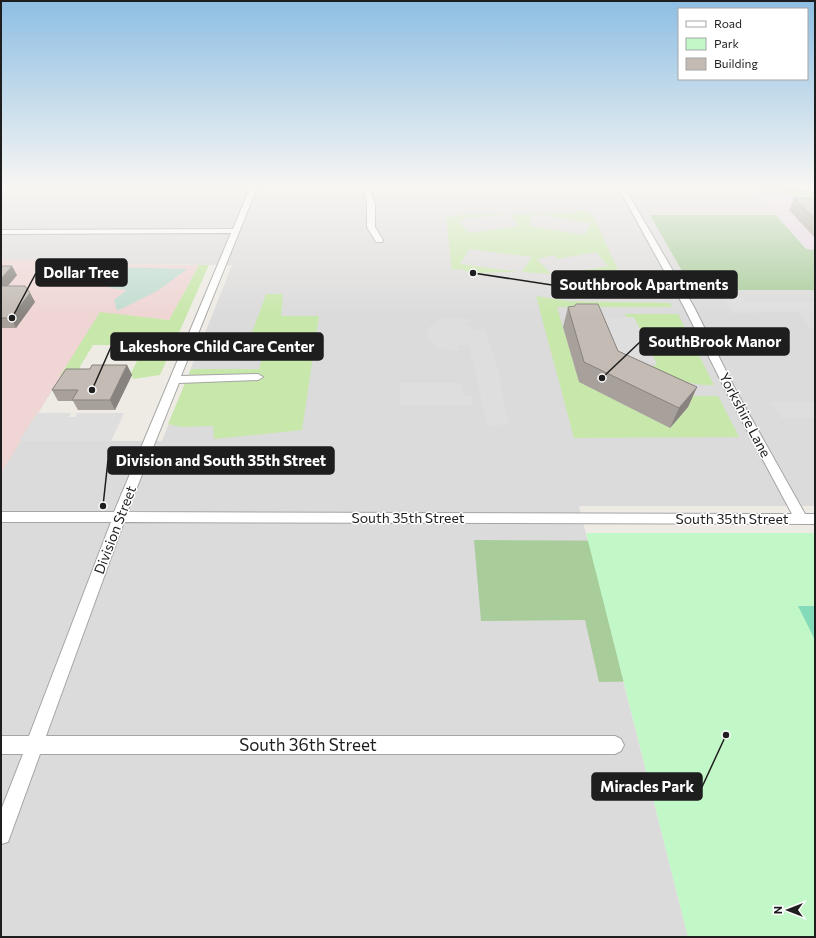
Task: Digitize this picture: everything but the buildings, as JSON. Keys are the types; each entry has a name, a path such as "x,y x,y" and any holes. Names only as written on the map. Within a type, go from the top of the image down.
{"street":[{"path":"373,229 379,240"},
{"name":"Yorkshire Lane","path":"644,229 688,307 801,519"},
{"path":"1,232 236,231"},
{"name":"Division Street","path":"1,835 119,517 236,231"},
{"path":"175,380 258,377"},
{"name":"South 35th Street","path":"1,517 815,519"},
{"name":"South 36th Street","path":"1,745 615,745"}],"shaded area":[{"path":"1,229 788,229 815,259 815,506 579,506 688,937 1,937 1,473 19,441 162,441 232,265 103,264 104,260 1,260"},
{"path":"788,229 815,229 815,259"},
{"path":"1,260 104,260 103,264 199,265 169,320 100,313 1,473"},
{"path":"723,297 742,297 746,302 815,302 815,329 811,329 798,312 733,313"},
{"path":"458,317 472,320 467,324 476,331 485,330 499,371 505,411 510,424 487,426 468,345 459,345 459,351 449,350 438,347 430,341 427,335 429,327 436,322 444,318"},
{"path":"600,317 634,317 656,363 617,354"},
{"path":"400,383 461,383 463,396 472,396 473,405 400,405"},
{"path":"771,402 815,402 815,418 781,418"},
{"path":"37,413 71,413 69,417 75,417 77,413 124,413 111,441 19,441"}],"green space":[{"path":"448,229 465,229 469,233 499,229 546,229 585,235 588,229 599,229 623,281 617,281 612,277 558,277 555,275 608,266 596,252 557,259 554,255 537,259 551,274 522,272 532,257 469,249 460,264 519,272 470,273 461,269 452,270"},
{"path":"658,229 788,229 806,249 815,250 815,290 693,290"},
{"path":"199,265 209,265 160,375 133,379 132,375 130,375 145,345 93,345 78,370 93,375 60,376 100,312 169,320"},
{"path":"110,267 187,269 159,290 117,311 114,300 127,290 111,288 100,280 101,273"},
{"path":"266,294 283,294 281,316 319,316 302,430 214,439 213,426 181,427 168,424 191,369 259,369 263,354 246,349"},
{"path":"536,296 568,301 670,303 672,307 557,307 579,382 670,428 688,407 670,386 694,396 718,396 739,437 574,438"},
{"path":"625,314 678,314 714,385 689,383 674,378 651,367 657,364 634,317 626,317"},
{"path":"586,533 815,533 815,937 688,937"},
{"path":"474,540 663,541 656,681 599,682 585,620 481,621"},
{"path":"798,606 815,606 815,640"}],"place":[{"name":"Southbrook Apartments","path":"473,273"},
{"name":"Dollar Tree","path":"12,318"},
{"name":"SouthBrook Manor","path":"602,378"},
{"name":"Lakeshore Child Care Center","path":"92,390"},
{"name":"Division and South 35th Street","path":"103,506"},
{"name":"Miracles Park","path":"726,735"}]}
